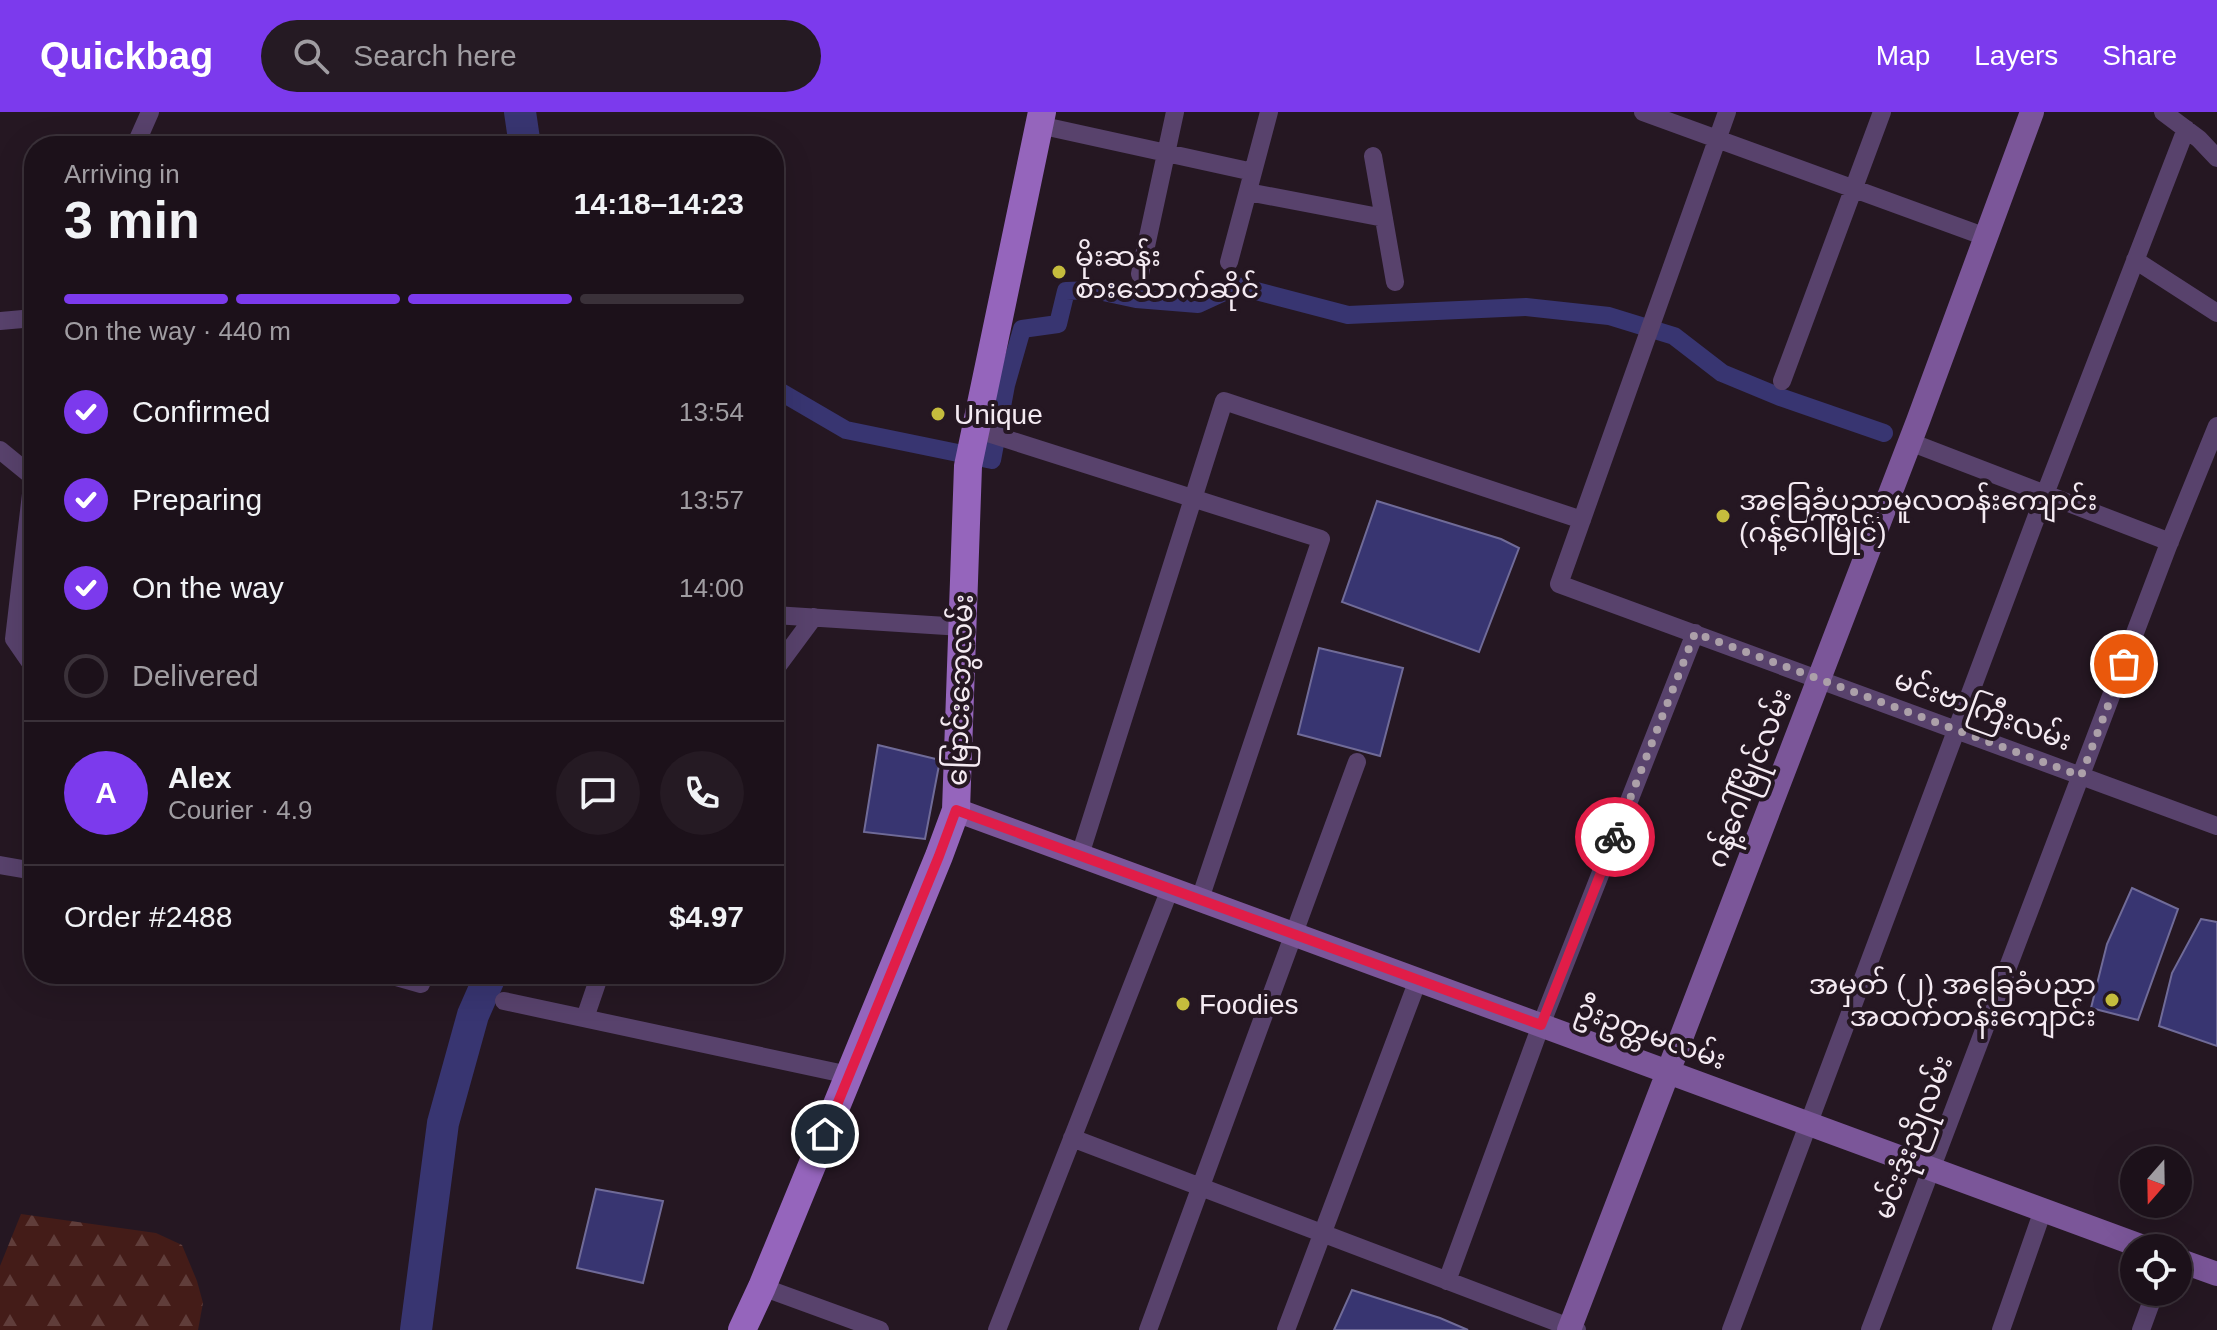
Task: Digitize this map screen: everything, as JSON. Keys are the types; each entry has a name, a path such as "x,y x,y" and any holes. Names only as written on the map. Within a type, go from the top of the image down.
{"main road":[{"name":"မြောင်းဘွေလမ်း","path":"742,1330 956,810 962,627 982,442 1041,118"}],"street":[{"path":"139,136 150,112"},
{"path":"1140,274 1175,112"},
{"path":"1229,262 1269,112"},
{"path":"1643,112 1986,237"},
{"path":"1080,855 1224,401 1582,520 1727,112"},
{"path":"1782,381 1882,112"},
{"name":"ဂန့်ဂေါ်မြိုင်လမ်း","path":"1572,1329 1913,434 2032,112"},
{"path":"2163,112 2217,158"},
{"path":"1041,118 1166,153 1253,172"},
{"path":"1731,1330 2045,494 2186,129"},
{"path":"1373,156 1395,282"},
{"path":"1248,192 1384,218"},
{"path":"2135,260 2217,313"},
{"path":"0,321 24,319"},
{"name":"မင်းဒုံးညိုလမ်း","path":"1870,1330 2217,426"},
{"path":"1913,434 2045,494 2170,542"},
{"path":"982,442 1195,498 1321,539 1200,899"},
{"path":"0,450 24,470"},
{"name":"မင်းဗာကြီးလမ်း","path":"1582,520 1559,584 2217,826"},
{"path":"24,554 14,639 24,654"},
{"path":"784,616 962,627"},
{"path":"784,658 814,617"},
{"path":"1447,1281 1541,1025 1695,633"},
{"path":"1148,1330 1357,762"},
{"name":"ဦးဥတ္တမလမ်း","path":"956,810 2120,1238"},
{"path":"0,865 24,869"},
{"path":"997,1330 1170,889"},
{"path":"1286,1330 1418,980"},
{"path":"585,1018 597,984"},
{"path":"504,1001 849,1075"},
{"path":"1072,1138 1572,1329"},
{"path":"2001,1330 2043,1210"},
{"path":"2192,1265 2217,1274"},
{"path":"762,1287 880,1330"},
{"path":"2141,1330 2150,1306"}],"green space":[{"path":"21,1214 156,1233 182,1245 203,1303 198,1330 0,1330 0,1266"}],"shaded area":[{"path":"1377,501 1501,539 1519,548 1479,652 1342,602"},
{"path":"1319,648 1403,668 1380,756 1298,734"},
{"path":"878,745 940,760 925,839 864,832"},
{"path":"2132,888 2178,909 2138,1020 2091,1008 2107,944"},
{"path":"2201,919 2217,922 2217,1046 2159,1026 2172,973"},
{"path":"596,1189 663,1201 643,1283 577,1268"},
{"path":"1352,1290 1440,1318 1468,1330 1334,1330"}],"waterway":[{"path":"520,112 524,136"},
{"path":"784,394 846,430 992,460 1006,385 1022,329 1058,324 1066,291 1094,290 1136,299 1198,304 1237,286 1348,315 1526,307 1609,316 1674,336 1722,373 1884,433"},
{"path":"416,1330 443,1123 473,1015 487,984"}],"way so far":[{"path":"1615,837 1695,633 2081,776 2124,664"}],"place":[{"name":"မိုးဆန်း စားသောက်ဆိုင်","path":"1059,272"},
{"name":"Unique","path":"938,414"},
{"name":"အခြေခံပညာမူလတန်းကျောင်း (ဂန့်ဂေါ်မြိုင်)","path":"1723,516"},
{"name":"အမှတ် (၂) အခြေခံပညာ အထက်တန်းကျောင်း","path":"2112,1000"},
{"name":"Foodies","path":"1183,1004"}],"route":[{"path":"825,1134 956,810 1541,1025 1615,837"}]}
